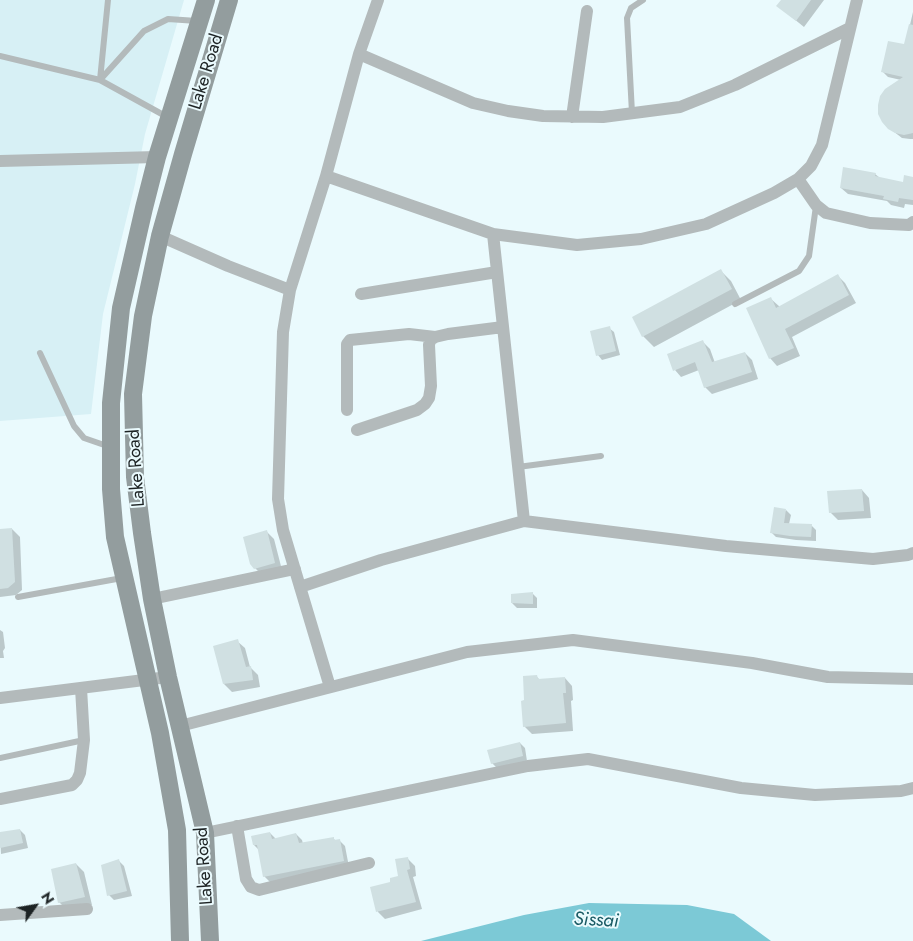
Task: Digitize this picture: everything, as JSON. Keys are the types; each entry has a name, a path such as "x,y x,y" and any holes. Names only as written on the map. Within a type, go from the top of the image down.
{"main road":[{"name":"Lake Road","path":"180,941 177,830 160,733 115,537 111,489 111,403 121,308 157,157 206,0"},
{"name":"Lake Road","path":"210,941 205,833 168,677 152,599 135,477 133,394 143,316 160,236 229,0"}],"street":[{"path":"330,687 283,530 278,499 283,332 290,290 326,176 359,54 378,0"},
{"path":"326,176 493,234 577,245 641,239 706,224 774,194 798,180 810,166 822,145 857,0"},
{"path":"572,117 587,11"},
{"path":"359,54 473,103 543,116 603,117 680,107 735,85 850,28"},
{"path":"0,161 157,157"},
{"path":"798,180 816,205 826,213 870,223 909,225 913,222"},
{"path":"493,234 524,521"},
{"path":"160,236 228,266 290,290"},
{"path":"361,294 497,272"},
{"path":"357,430 417,410 425,404 429,398 431,386 430,340 448,334 503,327"},
{"path":"347,410 347,344 350,340 410,334 435,337"},
{"path":"300,587 381,560 524,521 726,546 873,558 913,553"},
{"path":"152,599 295,569"},
{"path":"180,726 467,652 573,640 752,663 828,677 913,679"},
{"path":"0,698 168,677"},
{"path":"0,799 72,785 77,780 80,773 84,740 81,688"},
{"path":"205,833 528,766 588,759 741,788 815,795 901,791 913,788"},
{"path":"237,826 246,878 252,887 259,890 369,862"},
{"path":"0,915 87,909"}],"lane":[{"path":"100,80 108,0"},
{"path":"632,113 627,18 631,8 643,0"},
{"path":"100,80 144,31 168,19 199,21"},
{"path":"0,56 100,80 169,118"},
{"path":"735,304 798,271 809,256 816,205"},
{"path":"40,353 74,426 84,438 111,448"},
{"path":"518,467 602,456"},
{"path":"18,597 124,578"},
{"path":"0,758 84,740"}],"shaded area":[{"path":"0,0 184,0 145,134 135,184 103,314 91,414 0,421"}],"water":[{"name":"Sissai","path":"589,903 687,905 734,914 771,941 421,941 524,915"}],"building":[{"path":"781,0 811,0 796,21 776,6"},
{"path":"909,24 913,25 913,133 904,135 888,129 878,114 878,105 880,96 885,89 903,77 881,72 888,41 904,44"},
{"path":"843,167 876,173 875,176 903,182 904,175 913,177 913,200 899,198 898,202 883,199 884,196 840,188"},
{"path":"721,269 732,289 642,337 632,317"},
{"path":"838,274 849,295 785,329 794,348 769,359 746,308 771,297 776,308"},
{"path":"610,326 616,351 596,356 590,331"},
{"path":"703,340 712,362 745,352 752,372 704,388 695,362 673,371 667,354"},
{"path":"862,489 864,511 829,513 827,491"},
{"path":"774,507 786,509 784,523 812,524 811,537 770,533"},
{"path":"12,528 15,582 8,588 0,589 0,529"},
{"path":"267,530 275,563 254,569 250,564 243,537"},
{"path":"533,592 533,604 511,603 511,594"},
{"path":"238,639 246,667 251,666 253,680 223,684 213,646"},
{"path":"537,675 538,679 565,677 566,693 563,693 566,723 523,727 521,701 524,700 523,676"},
{"path":"520,742 523,756 491,764 487,750"},
{"path":"20,829 23,843 0,848 0,832"},
{"path":"270,832 272,839 296,833 299,843 334,837 334,840 340,839 344,861 263,877 257,845 253,845 251,836"},
{"path":"408,857 410,869 407,870 416,902 376,912 370,887 390,882 390,878 398,876 395,859"},
{"path":"119,859 127,891 107,896 101,865"},
{"path":"76,863 85,897 58,903 51,869"}]}
